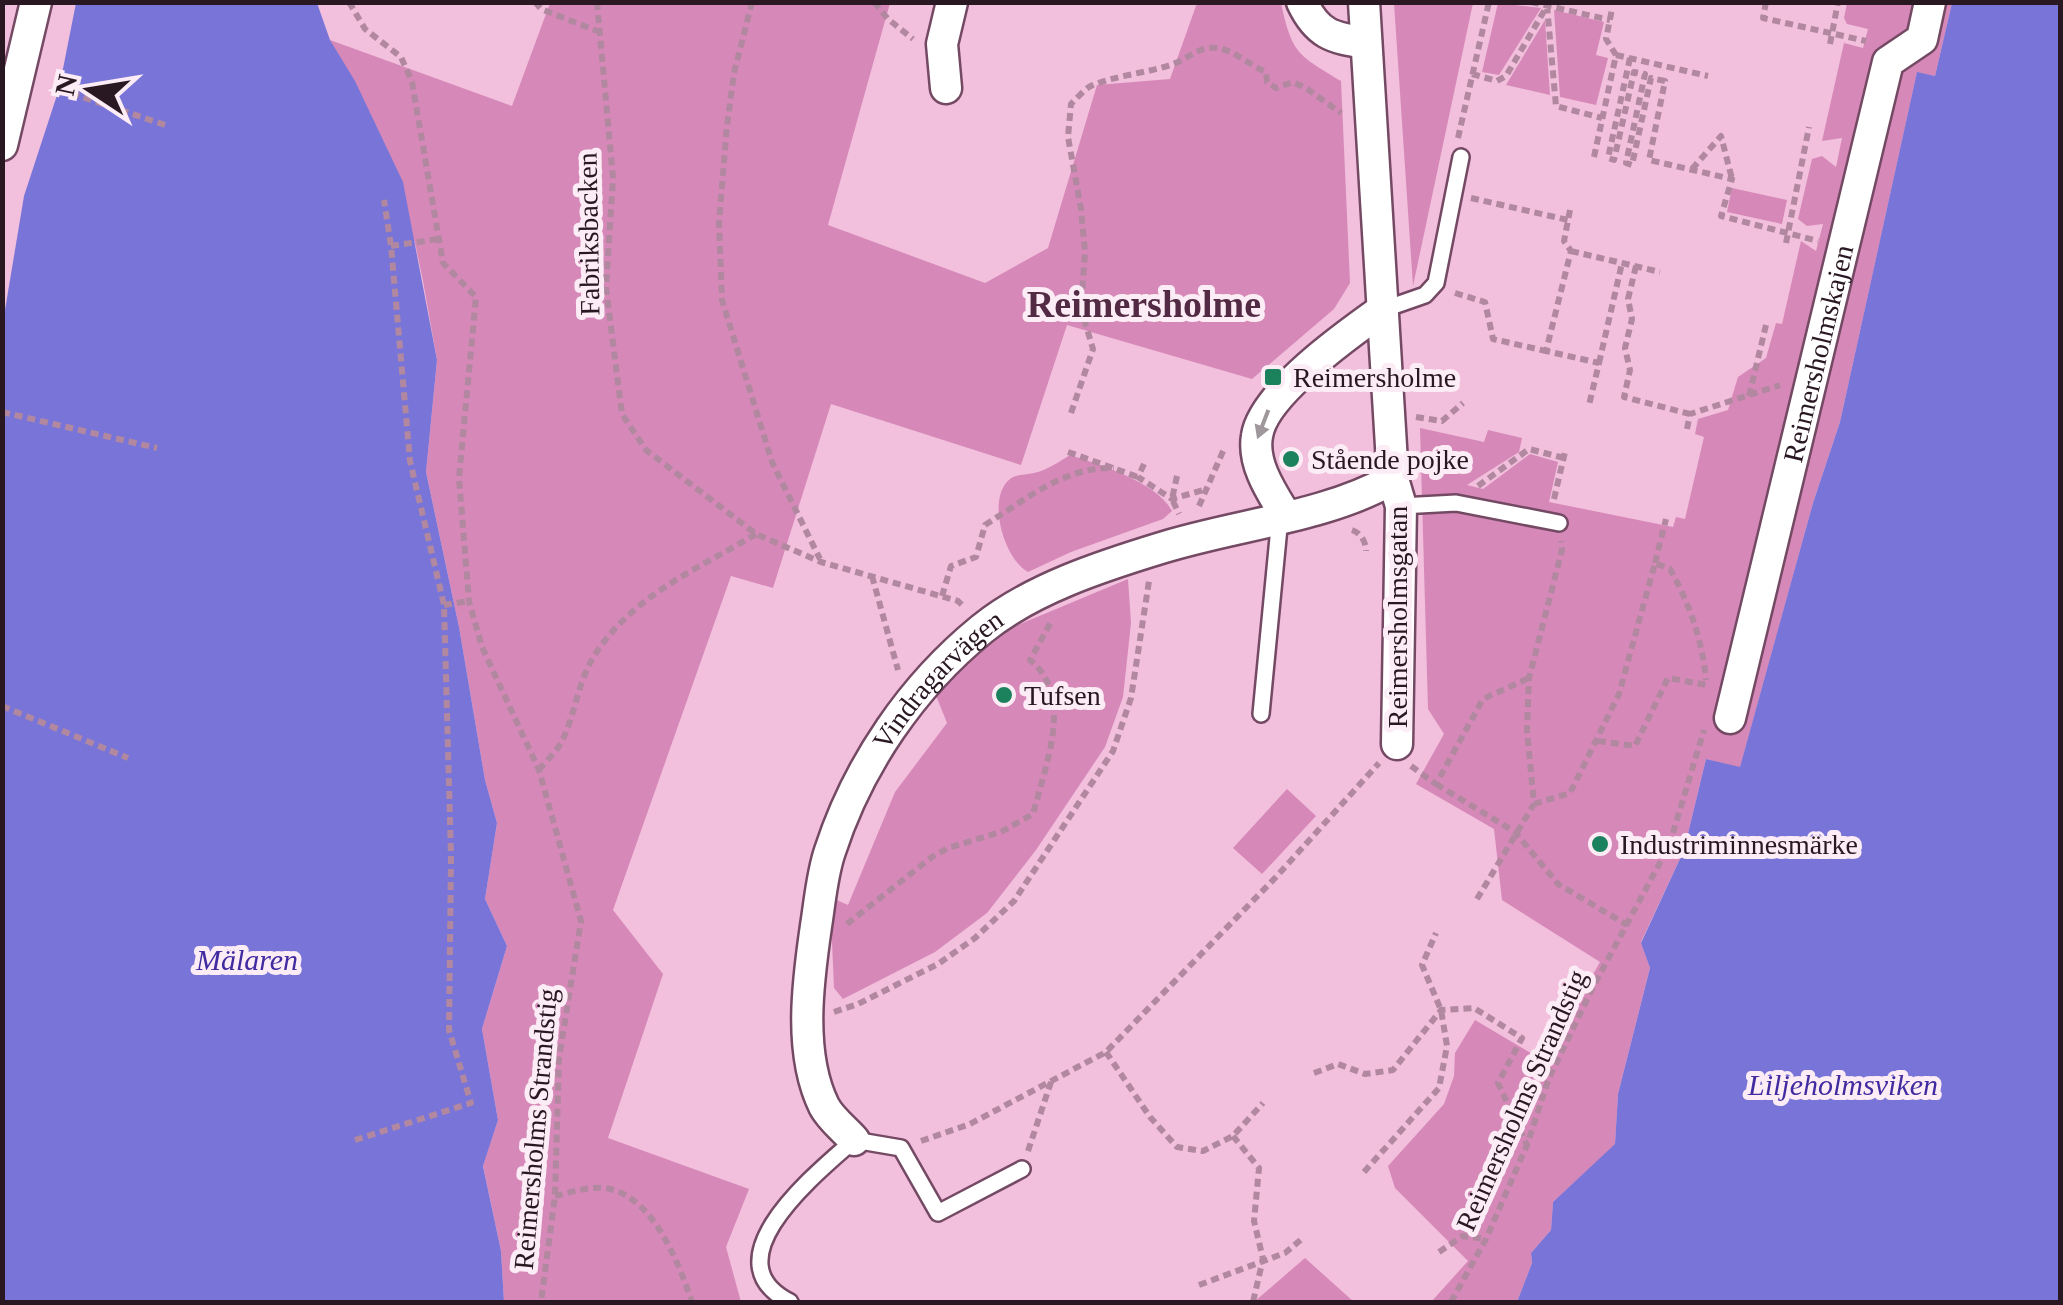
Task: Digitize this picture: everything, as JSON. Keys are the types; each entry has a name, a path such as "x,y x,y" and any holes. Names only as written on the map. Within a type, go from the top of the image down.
{"street":[{"path":"2,145 36,2"},
{"path":"946,88 942,44 952,2"},
{"path":"1302,2 1313,25 1338,39 1366,43"},
{"name":"Reimersholmsgatan","path":"1364,2 1397,493 1397,744"},
{"path":"1888,62 1922,39 1930,2"},
{"name":"Reimersholmskajen","path":"1720,715 1810,388 1888,62"},
{"path":"1283,517 1258,462 1257,435 1269,409 1334,343 1382,310"},
{"name":"Vindragarvägen","path":"854,1140 824,1107 812,1064 811,960 828,855 874,754 934,676 984,628 1030,599 1162,548 1342,502 1397,493"}],"lane":[{"path":"1382,310 1424,295 1436,283 1461,157"},
{"path":"1397,493 1559,524"},
{"path":"1261,714 1283,517"},
{"path":"790,1302 777,1296 764,1279 762,1247 776,1215 854,1140 901,1148 938,1213 1022,1168"}],"path":[{"name":"Reimersholms Strandstig","path":"349,2 365,29 401,58 412,82 443,264 476,297 459,478 470,601 482,647 539,770 581,921 560,1058 555,1196 540,1302"},
{"path":"535,2 541,9 598,31"},
{"name":"Fabriksbacken","path":"597,2 613,178 606,288 622,414 646,450 756,534 821,562 958,601 969,612"},
{"path":"752,2 734,72 727,126 719,222 722,300 772,462 821,562"},
{"path":"874,2 888,20 915,40"},
{"path":"1461,157 1458,136 1489,2"},
{"path":"1531,2 1610,20"},
{"path":"1766,2 1763,18 1872,43 1888,62"},
{"path":"1830,44 1838,2"},
{"path":"1472,74 1496,81 1506,76 1547,6"},
{"path":"1547,6 1556,106 1602,118"},
{"path":"1594,157 1616,55 1606,39 1612,9"},
{"path":"1070,413 1093,349 1081,309 1084,252 1081,208 1068,137 1071,104 1088,87 1168,66 1195,50 1213,48 1230,51 1266,72 1267,82 1276,88 1293,82 1347,116"},
{"path":"1616,55 1708,76"},
{"path":"1630,58 1608,158 1614,160 1634,72 1644,74 1626,163 1632,165 1651,78 1665,81 1649,160 1732,179"},
{"path":"59,89 165,126"},
{"path":"1786,243 1809,127"},
{"path":"1692,170 1721,136 1732,179 1721,216 1844,247"},
{"path":"1455,194 1568,220"},
{"path":"355,1140 471,1102 449,1030 451,857 444,604 410,461 384,200"},
{"path":"1570,210 1564,241 1571,251 1660,272"},
{"path":"391,246 438,239"},
{"path":"1546,351 1571,251"},
{"path":"1589,405 1622,263"},
{"path":"1636,266 1628,299 1632,318 1625,348 1630,370 1624,397 1690,414 1788,383 1810,388"},
{"path":"1448,292 1485,302 1493,338 1599,364"},
{"path":"1749,396 1766,325"},
{"path":"1415,417 1442,421 1462,404"},
{"path":"2,412 157,448"},
{"path":"1687,429 1690,414"},
{"path":"1194,516 1226,444"},
{"path":"1456,503 1529,449 1564,455 1553,503 1562,550 1529,678 1527,730 1534,804 1477,899"},
{"path":"1068,452 1138,477 1172,499 1182,520"},
{"path":"1138,477 1144,464"},
{"path":"942,596 951,566 976,556 985,524 1064,478 1114,468"},
{"path":"1172,499 1177,476"},
{"path":"1172,499 1208,489"},
{"path":"1534,804 1570,793 1620,694 1666,518"},
{"path":"1341,527 1357,532 1366,544 1367,557"},
{"path":"539,770 562,741 580,684 597,651 654,594 680,574 756,534"},
{"path":"1656,563 1670,569 1689,603 1703,650 1707,686 1720,715"},
{"path":"872,576 899,676"},
{"path":"809,1018 858,1004 938,964 975,938 1014,900 1113,751 1130,698 1149,580"},
{"path":"444,604 470,601"},
{"path":"836,930 932,857 948,848 980,841 1034,814 1054,715 1050,682 1030,660 1052,619 1054,606"},
{"path":"1436,784 1483,699 1529,678"},
{"path":"1598,741 1635,746 1668,678 1707,686"},
{"path":"2,706 128,758"},
{"name":"Reimersholms Strandstig","path":"1451,1302 1486,1239 1527,1146 1549,1078 1669,846 1720,715"},
{"path":"901,1148 970,1124 1106,1052 1276,877 1397,744 1412,768 1516,832 1558,884 1627,925"},
{"path":"1364,1172 1439,1088 1447,1046 1441,1010 1422,964 1436,932"},
{"path":"1314,1073 1338,1064 1365,1074 1394,1070 1441,1010 1474,1008 1522,1038 1498,1083 1527,1146"},
{"path":"1106,1052 1150,1117 1178,1147 1203,1151 1233,1136 1264,1104"},
{"path":"1022,1168 1051,1081"},
{"path":"1233,1136 1259,1168 1254,1221 1263,1260 1254,1302"},
{"path":"555,1196 585,1189 610,1189 632,1199 652,1220 682,1273 692,1302"},
{"path":"1439,1252 1462,1236 1486,1239"},
{"path":"1200,1285 1285,1253 1303,1238"}],"shaded area":[{"path":"550,3 890,3 828,225 985,283 1048,248 1097,85 1170,79 1197,3 1281,3 1289,33 1299,51 1341,81 1350,283 1334,309 1252,379 1067,325 1021,465 831,404 773,588 731,576 613,910 663,974 608,1138 749,1189 726,1247 741,1302 504,1302 501,1251 483,1165 498,1120 482,1029 507,946 485,899 497,823 485,780 459,627 426,472 437,360 415,243 330,40 512,106"},
{"path":"1394,3 1473,3 1413,286"},
{"path":"1498,3 1541,8 1499,75 1482,72"},
{"path":"1847,3 1952,3 1935,76 1917,73 1840,422 1813,503 1740,768 1706,759 1684,850 1641,942 1650,968 1618,1094 1615,1145 1553,1202 1551,1230 1531,1253 1532,1263 1517,1302 1431,1302 1468,1261 1395,1188 1388,1166 1444,1104 1454,1076 1455,1053 1475,1020 1544,1061 1600,962 1502,900 1494,829 1416,784 1444,734 1428,709 1420,428 1484,442 1488,430 1522,438 1519,452 1467,485 1483,489 1530,454 1558,462 1549,502 1673,527 1676,517 1685,519 1704,437 1695,434 1698,419 1728,410 1738,377 1766,358 1776,323 1782,324 1801,241 1816,251 1823,224 1807,226 1798,219 1812,159 1822,156 1836,167 1842,138 1822,141 1844,43 1863,48 1868,29 1847,24"},
{"path":"1554,10 1604,22 1596,55 1608,58 1596,105 1560,97"},
{"path":"1545,20 1550,95 1506,85"},
{"path":"1732,188 1787,200 1782,224 1727,212"},
{"path":"1070,455 1141,483 1172,511 1163,519 1028,572 1005,542 999,513 1003,488 1012,477 1044,470"},
{"path":"1128,579 1131,623 1123,697 1105,747 1036,850 987,913 935,952 843,999 834,988 830,897 848,905 895,792 947,723 935,693 996,634"},
{"path":"1287,789 1316,816 1262,874 1233,848"},
{"path":"1305,1258 1354,1302 1254,1302"}],"water":[{"name":"Mälaren","path":"76,3 317,3 330,40 355,81 403,182 437,360 426,472 459,627 485,780 497,823 485,899 507,946 482,1029 498,1120 483,1166 501,1251 504,1302 3,1302 3,322 24,196 59,89"},
{"name":"Liljeholmsviken","path":"1952,3 2060,3 2060,1302 1517,1302 1532,1263 1531,1253 1551,1230 1553,1202 1615,1144 1618,1094 1650,968 1641,943 1684,850 1706,759 1740,767 1813,503 1840,422 1917,72 1935,76"}],"place":[{"name":"Reimersholme","path":"1273,377"},
{"name":"Stående pojke","path":"1291,459"},
{"name":"Tufsen","path":"1004,695"},
{"name":"Industriminnesmärke","path":"1600,844"}],"district":[{"name":"Reimersholme","path":"1144,304"}]}
